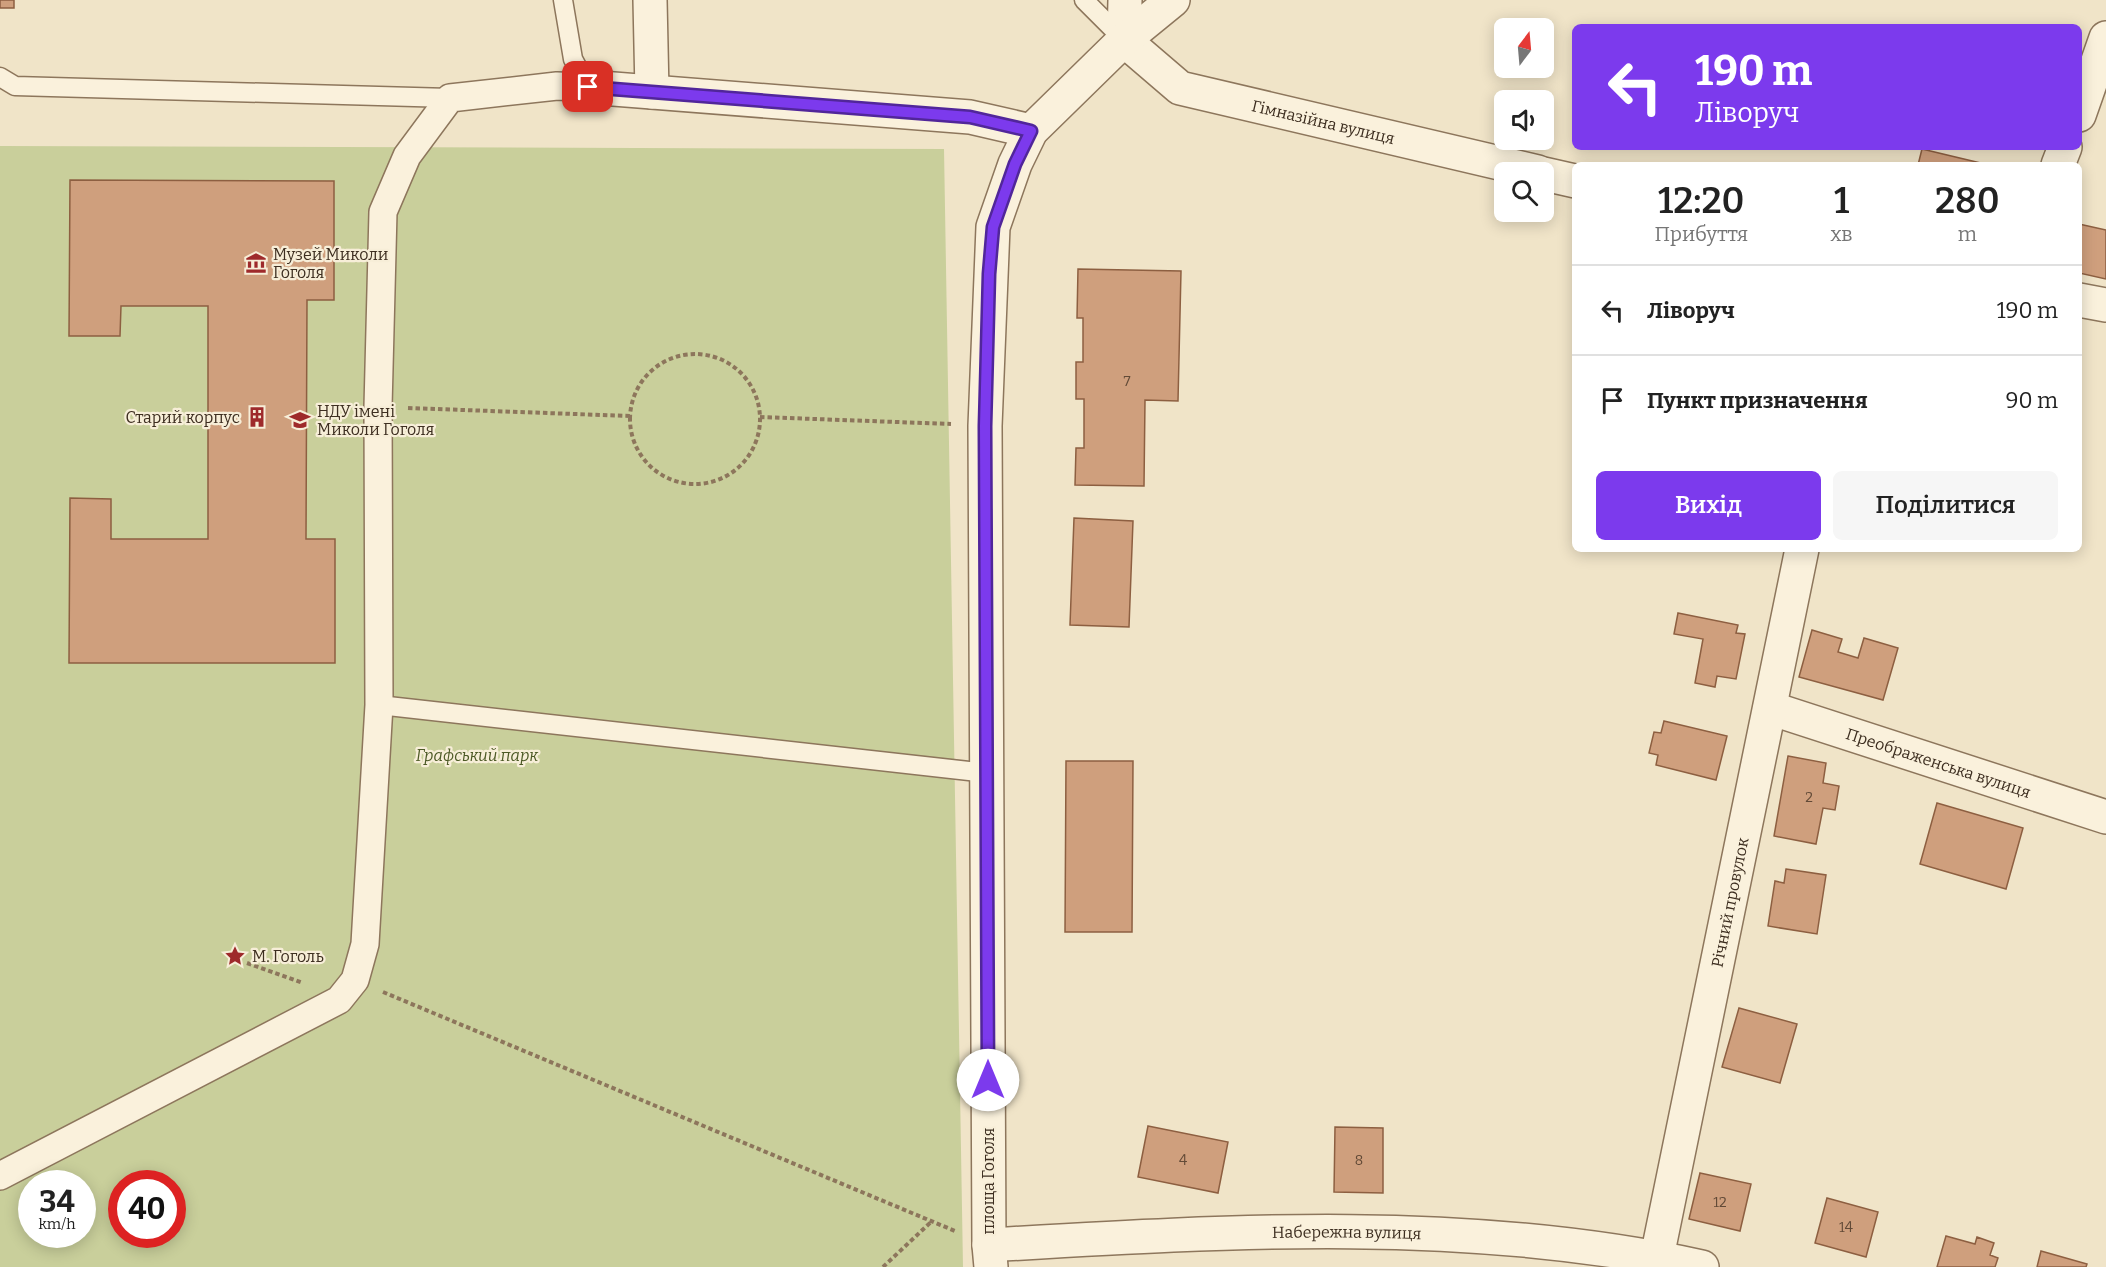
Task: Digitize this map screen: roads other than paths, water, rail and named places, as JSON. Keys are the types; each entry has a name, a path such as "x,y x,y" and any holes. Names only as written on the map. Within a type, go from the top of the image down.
{"street":[{"path":"650,0 651,92"},
{"path":"1124,40 1125,0"},
{"name":"площа Гоголя","path":"990,1256 985,426 993,227 1015,164 1031,131 1124,40 1173,0"},
{"path":"2082,106 2106,38"},
{"name":"Гімназійна вулиця","path":"1124,40 1180,87 1496,162"},
{"path":"0,1176 347,990 365,944 379,705 378,407 383,212 407,156 450,98 557,86 588,87 970,117 1031,131"},
{"path":"1554,176 1572,180"},
{"path":"2082,301 2106,305"},
{"name":"Річний провулок","path":"1657,1257 1801,552"},
{"name":"Преображенська вулиця","path":"1770,708 2106,817"},
{"name":"Набережна вулиця","path":"990,1256 1168,1234 1321,1230 1497,1238 1657,1257 1702,1267"}],"lane":[{"path":"563,0 573,58 588,87"},
{"path":"1084,0 1124,40"},
{"path":"0,77 15,86 450,98"},
{"path":"379,705 987,773"}],"place":[{"name":"Музей Миколи Гоголя","path":"256,263"},
{"name":"Старий корпус","path":"257,417"},
{"name":"НДУ імені Миколи Гоголя","path":"300,420"},
{"name":"М. Гоголь","path":"235,956"}],"park label":[{"name":"Графський парк","path":"477,755"}]}
